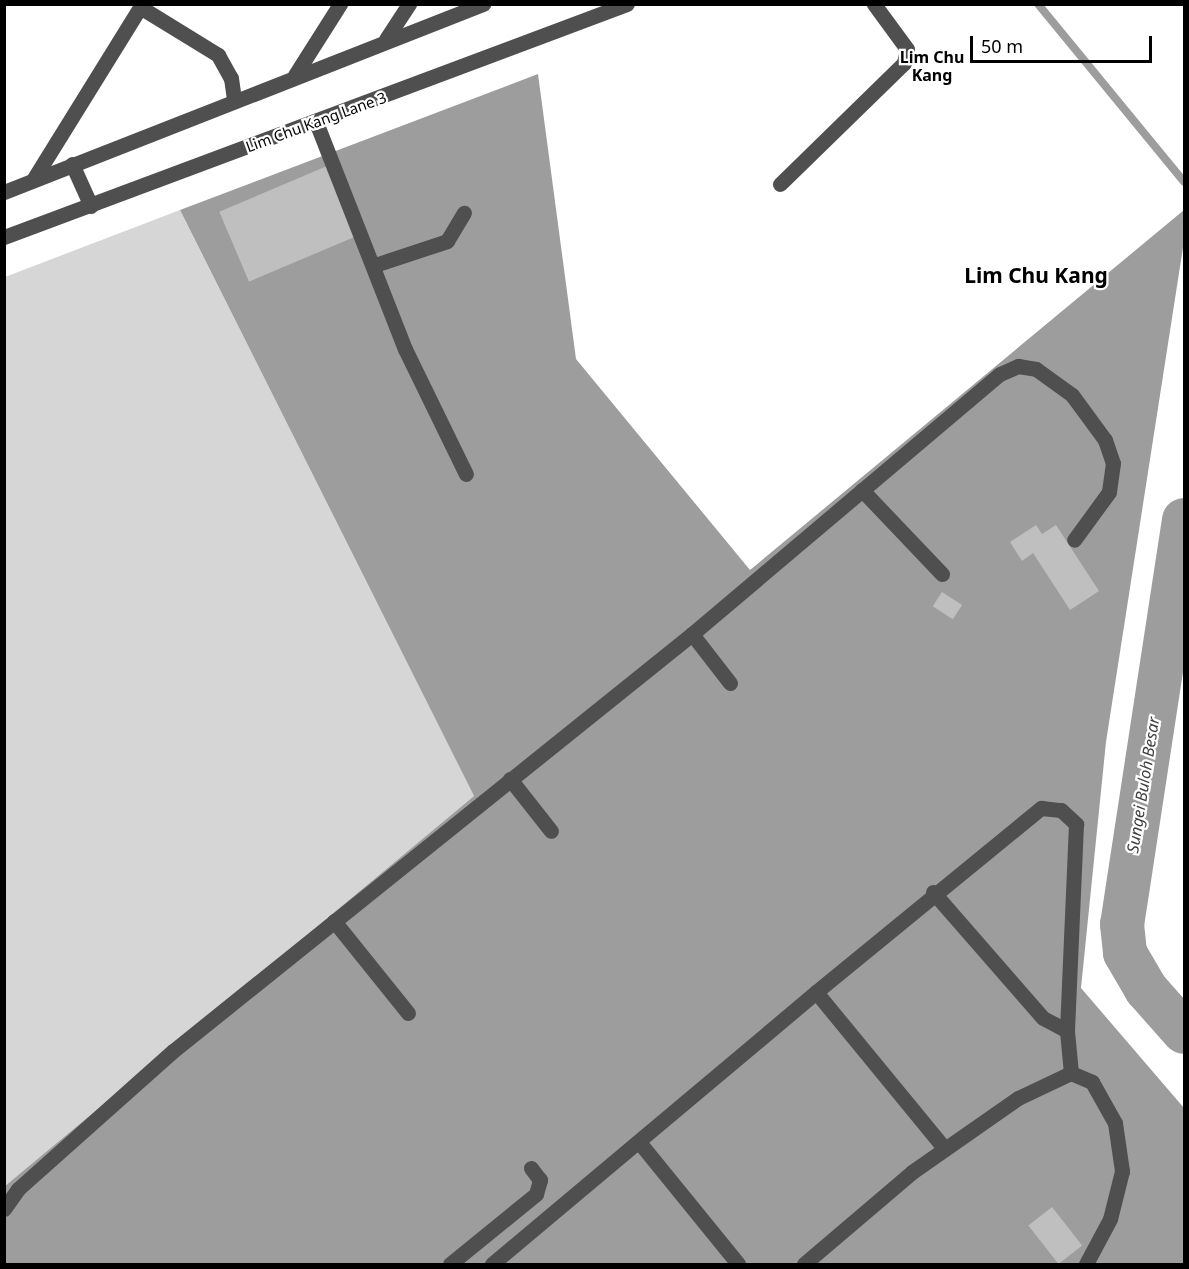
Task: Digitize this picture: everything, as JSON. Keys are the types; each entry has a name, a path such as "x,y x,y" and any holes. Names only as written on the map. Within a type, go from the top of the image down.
{"street":[{"path":"294,75 340,4"},
{"path":"386,39 409,4"},
{"path":"4,192 294,75 483,4"},
{"path":"780,184 904,63 907,49 874,4"},
{"name":"Lim Chu Kang Lane 3","path":"4,237 627,5"},
{"path":"33,180 141,6 218,55 231,78 234,99"},
{"path":"316,122 375,265 405,349 466,474"},
{"path":"72,164 91,206"},
{"path":"375,265 447,241 464,213"},
{"path":"4,1209 18,1189 173,1051 692,634 1000,374 1018,366 1036,369 1072,395 1090,417 1113,463 1109,492 1074,540"},
{"path":"862,490 942,574"},
{"path":"692,634 730,683"},
{"path":"510,779 551,831"},
{"path":"492,1264 933,892 1041,807 1061,810 1076,824 1067,1031 1071,1073"},
{"path":"933,892 1043,1018 1067,1031"},
{"path":"334,921 408,1013"},
{"path":"816,992 945,1149"},
{"path":"804,1264 945,1149 1018,1098 1071,1073 1092,1082 1115,1123 1122,1171 1110,1219 1086,1264"},
{"path":"639,1142 738,1264"},
{"path":"450,1264 536,1194 540,1180 531,1167"}],"shaded area":[{"path":"538,74 576,359 750,570 1184,210 1184,241 1106,742 1081,988 1184,1108 1184,1264 5,1264 5,1186 474,796 180,210"},
{"path":"180,210 474,796 5,1186 5,277"}],"building":[{"path":"327,166 357,236 249,282 219,212"},
{"path":"1036,525 1042,534 1056,525 1099,591 1070,610 1033,553 1022,561 1010,542"},
{"path":"942,592 962,605 953,619 933,606"},
{"path":"1052,1207 1082,1246 1058,1264 1028,1225"}],"waterway":[{"path":"1038,4 1184,182"},
{"name":"Sungei Buloh Besar","path":"1184,520 1122,924 1125,953 1146,989 1184,1032"}],"district":[{"name":"Lim Chu Kang","path":"932,66"},
{"name":"Lim Chu Kang","path":"1036,275"}]}
